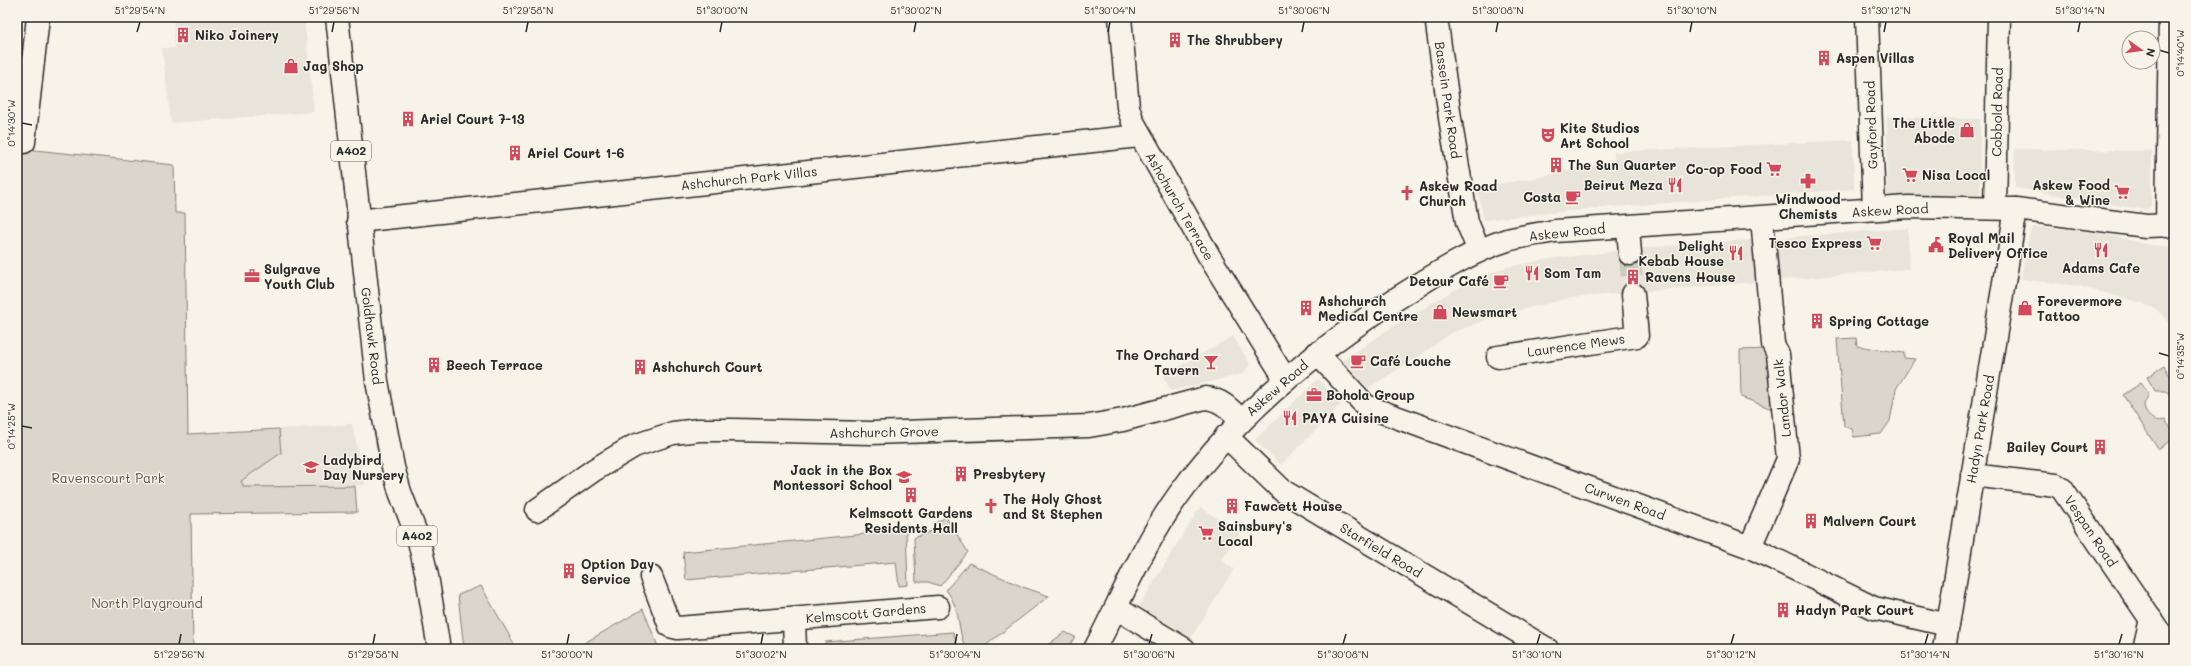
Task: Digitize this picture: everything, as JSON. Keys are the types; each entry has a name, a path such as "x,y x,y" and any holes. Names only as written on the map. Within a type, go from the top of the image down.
{"street":[{"path":"24,142 38,17"},
{"name":"Goldhawk Road","path":"336,17 370,331 386,433 400,492 421,548 428,576 439,649"},
{"name":"Ashchurch Terrace","path":"1120,17 1128,107 1139,136 1209,256 1286,380"},
{"name":"Bassein Park Road","path":"1436,17 1450,118 1467,222 1479,251"},
{"name":"Gayford Road","path":"1867,17 1874,209"},
{"name":"Cobbold Road","path":"1999,17 2006,209"},
{"path":"2170,17 2171,226"},
{"name":"Ashchurch Park Villas","path":"358,221 1139,136"},
{"name":"Askew Road","path":"1095,649 1157,529 1180,493 1226,436 1286,380 1318,353 1390,302 1479,251 1507,240 1555,231 1908,207 2006,209 2146,226 2171,226"},
{"name":"Hadyn Park Road","path":"1944,649 1972,475 2006,209"},
{"name":"Landor Walk","path":"1750,547 1788,459 1778,354 1773,344 1762,218"},
{"path":"1628,226 1630,254"},
{"name":"Laurence Mews","path":"1498,357 1637,336 1633,294"},
{"name":"Curwen Road","path":"1318,353 1366,406 1750,547 1874,608 1948,625"},
{"name":"Ashchurch Grove","path":"536,510 594,470 634,446 672,433 699,430 871,433 1089,426 1123,420 1205,398 1215,399 1242,420"},
{"name":"Starfield Road","path":"1226,436 1284,491 1547,649"},
{"name":"Vespan Road","path":"1972,475 2056,485 2062,489 2171,649"},
{"name":"Kelmscott Gardens","path":"651,577 670,626 678,628 794,620 938,607"},
{"path":"1116,608 1184,649"},
{"path":"2144,649 2151,619"},
{"name":"Kelmscott Gardens","path":"794,620 795,649"}],"shaded area":[{"path":"173,17 304,17 314,112 171,123 162,48 175,48"},
{"path":"1887,117 1980,119 1980,195 1887,195"},
{"path":"1853,140 1854,189 1599,208 1484,220 1477,187 1530,179 1614,161 1614,152"},
{"path":"2015,149 2152,151 2151,206 2146,210 2015,188"},
{"path":"2033,227 2065,229 2109,235 2149,245 2174,247 2174,327 2157,310 2142,303 2079,286 2021,279 2029,235"},
{"path":"1908,228 1909,269 1570,298 1499,315 1451,333 1422,354 1368,388 1342,361 1392,327 1449,293 1474,279 1507,267 1555,258 1655,247"},
{"name":"The Orchard Tavern","path":"1233,336 1250,364 1243,374 1171,391 1163,376"},
{"path":"1318,379 1341,404 1281,465 1255,440"},
{"name":"Ladybird Day Nursery","path":"352,424 365,485 244,488 241,481 281,453 279,429"},
{"path":"1200,507 1240,533 1221,561 1234,569 1191,638 1139,606"}],"green space":[{"name":"Ravenscourt Park","path":"17,148 174,165 175,213 185,213 188,434 279,429 281,453 241,481 244,487 355,486 357,512 191,514 193,649 17,649"},
{"path":"1856,338 1857,346 1904,353 1904,358 1915,359 1896,389 1890,421 1881,434 1854,437 1852,429 1844,426 1837,339"},
{"path":"1767,349 1772,409 1741,397 1740,350"},
{"path":"2164,366 2174,382 2174,399 2166,391 2155,391 2147,377"},
{"path":"2141,383 2149,394 2144,404 2146,412 2153,419 2161,421 2165,420 2174,433 2174,438 2158,449 2123,395"},
{"path":"946,517 968,552 940,586 928,582 916,582 914,538 936,529 935,523"},
{"path":"906,530 908,585 899,586 896,562 686,580 683,552"},
{"path":"969,563 1023,587 1049,596 981,649 966,649 961,634 957,612 951,597 946,590"},
{"path":"481,586 517,649 464,649 458,595"},
{"path":"643,609 659,649 574,649"},
{"path":"953,632 959,649 825,649 825,642"},
{"path":"1065,632 1075,637 1067,649 1042,649"}],"tunnel":[{"path":"1630,254 1633,294"}],"place":[{"name":"Niko Joinery","path":"183,35"},
{"name":"The Shrubbery","path":"1175,40"},
{"name":"Aspen Villas","path":"1824,58"},
{"name":"Jag Shop","path":"291,66"},
{"name":"Ariel Court 7-13","path":"408,119"},
{"name":"The Little Abode","path":"1967,130"},
{"name":"Kite Studios Art School","path":"1548,135"},
{"name":"Ariel Court 1-6","path":"515,153"},
{"name":"The Sun Quarter","path":"1556,165"},
{"name":"Co-op Food","path":"1774,169"},
{"name":"Nisa Local","path":"1910,175"},
{"name":"Windwood Chemists","path":"1808,181"},
{"name":"Beirut Meza","path":"1675,185"},
{"name":"Askew Food & Wine","path":"2122,192"},
{"name":"Askew Road Church","path":"1407,193"},
{"name":"Costa","path":"1573,197"},
{"name":"Tesco Express","path":"1874,243"},
{"name":"Royal Mail Delivery Office","path":"1936,245"},
{"name":"Adams Cafe","path":"2101,250"},
{"name":"Delight Kebab House","path":"1736,253"},
{"name":"Som Tam","path":"1532,273"},
{"name":"Sulgrave Youth Club","path":"252,276"},
{"name":"Ravens House","path":"1633,277"},
{"name":"Detour Café","path":"1501,281"},
{"name":"Ashchurch Medical Centre","path":"1306,308"},
{"name":"Forevermore Tattoo","path":"2025,308"},
{"name":"Newsmart","path":"1440,312"},
{"name":"Spring Cottage","path":"1817,321"},
{"name":"Café Louche","path":"1358,361"},
{"name":"The Orchard Tavern","path":"1211,362"},
{"name":"Beech Terrace","path":"434,365"},
{"name":"Ashchurch Court","path":"640,367"},
{"name":"Bohola Group","path":"1314,395"},
{"name":"PAYA Cuisine","path":"1290,418"},
{"name":"Bailey Court","path":"2100,447"},
{"name":"Ladybird Day Nursery","path":"311,467"},
{"name":"Presbytery","path":"961,474"},
{"name":"Jack in the Box Montessori School","path":"904,477"},
{"name":"Kelmscott Gardens Residents Hall","path":"911,495"},
{"name":"The Holy Ghost and St Stephen","path":"991,506"},
{"name":"Fawcett House","path":"1232,506"},
{"name":"Malvern Court","path":"1811,521"},
{"name":"Sainsbury's Local","path":"1206,533"},
{"name":"Option Day Service","path":"569,571"},
{"name":"Hadyn Park Court","path":"1783,610"}],"park label":[{"name":"North Playground","path":"147,603"}]}
